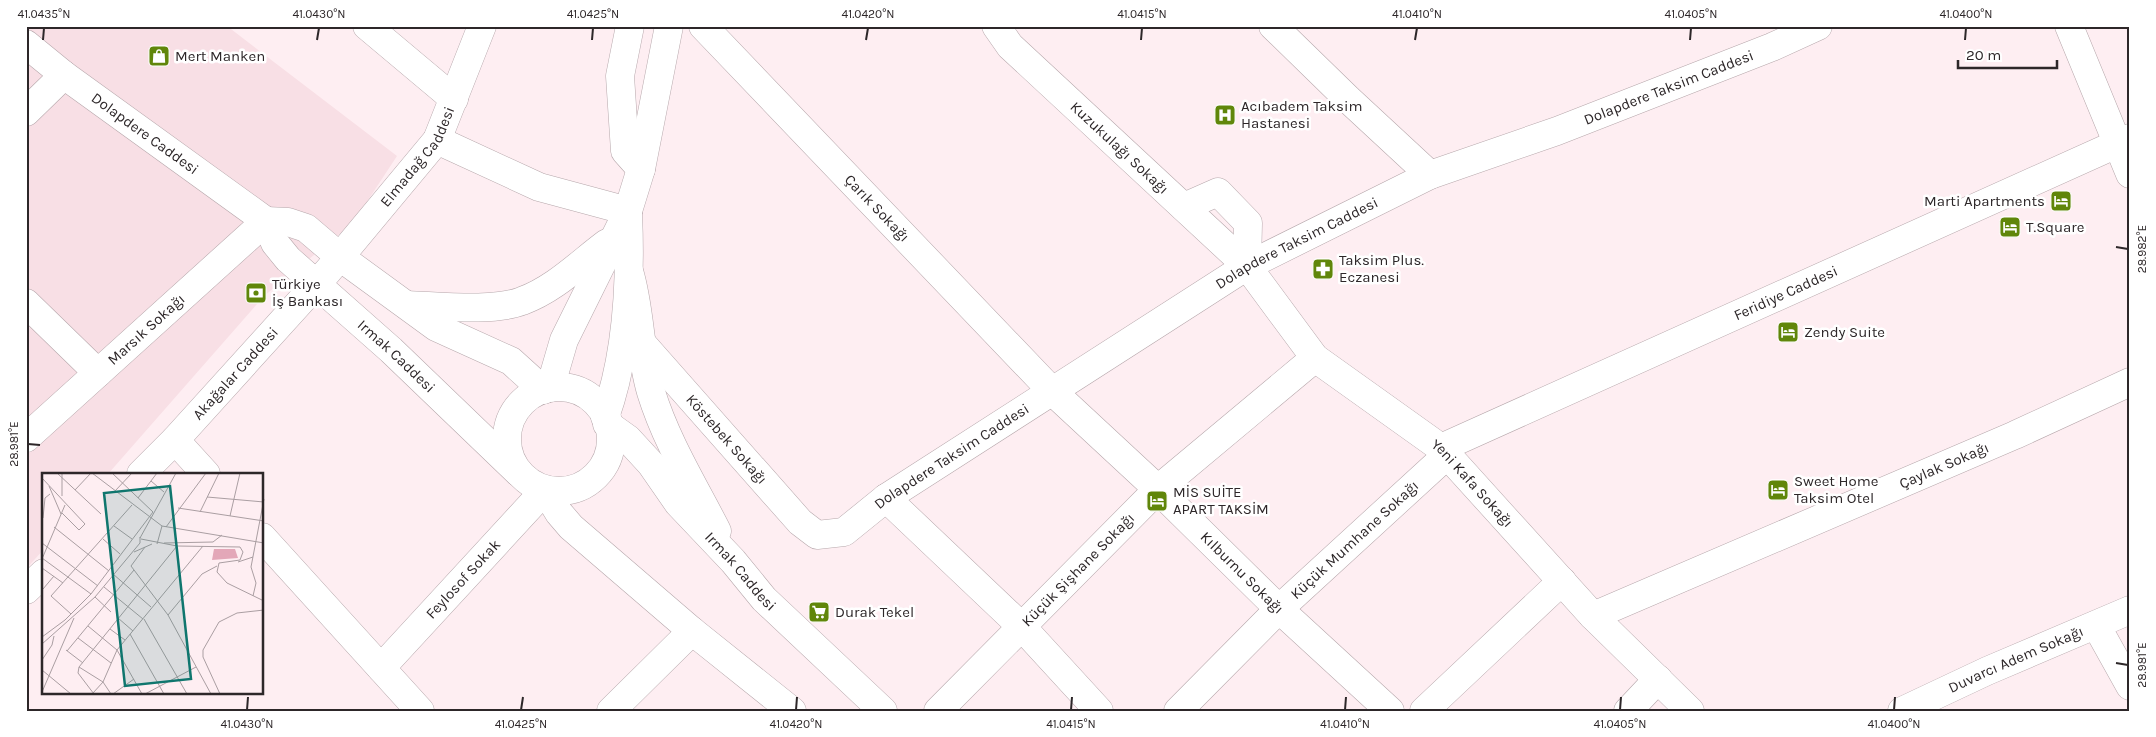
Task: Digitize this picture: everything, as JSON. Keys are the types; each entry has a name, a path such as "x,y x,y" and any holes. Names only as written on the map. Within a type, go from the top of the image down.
{"street":[{"path":"367,26 454,99"},
{"name":"Elmadağ Caddesi","path":"328,270 437,140 482,26"},
{"path":"630,26 620,76 625,151 641,169"},
{"path":"547,389 564,340 628,211 641,169 669,26"},
{"name":"Çarık Sokağı","path":"703,26 1052,390"},
{"name":"Kuzukulağı Sokağı","path":"996,26 1010,46 1247,266"},
{"path":"1273,26 1348,99 1430,174"},
{"name":"Dolapdere Taksim Caddesi","path":"816,535 844,532 886,498 1247,266 1430,174 1575,124 1772,47 1818,26"},
{"path":"2069,26 2124,141 2130,174"},
{"name":"Dolapdere Caddesi","path":"26,44 64,75 266,221"},
{"path":"26,112 64,75"},
{"path":"437,140 539,187 628,211"},
{"name":"Feridiye Caddesi","path":"1444,451 2124,141"},
{"path":"1184,207 1218,192 1238,201 1248,223 1247,266"},
{"path":"606,421 620,360 629,271 628,211"},
{"path":"266,221 275,243 288,260 328,270 408,305 436,328 511,361 547,389"},
{"name":"Marsık Sokağı","path":"26,438 266,221"},
{"path":"408,305 495,306 522,302 576,269 614,237"},
{"name":"Yeni Kafa Sokağı","path":"1247,266 1315,358 1444,451 1593,616 1690,711"},
{"name":"Akağalar Caddesi","path":"142,473 175,440 328,270"},
{"name":"Irmak Caddesi","path":"328,270 391,350 518,472"},
{"path":"629,271 635,291 640,341 651,392 667,434 733,561"},
{"path":"26,303 98,373"},
{"name":"Köstebek Sokağı","path":"640,341 800,522 816,535"},
{"name":"Küçük Şişhane Sokağı","path":"938,711 1157,490 1315,358"},
{"name":"Çaylak Sokağı","path":"1593,616 2015,435 2130,382"},
{"path":"564,387 578,391 595,402 606,421 611,439 607,460 596,476 581,487 563,492 545,490 530,483 518,472 510,459 507,444 508,430 513,416 522,402 547,389 564,387"},
{"name":"Kılburnu Sokağı","path":"1052,390 1279,609 1390,711"},
{"name":"Irmak Caddesi","path":"606,421 645,458 678,503 733,561 764,599 883,711"},
{"path":"175,440 205,473"},
{"name":"Küçük Mumhane Sokağı","path":"1178,711 1279,609 1444,451"},
{"path":"545,490 559,513 571,527 692,631 792,711"},
{"name":"Feylosof Sokak","path":"381,668 545,490"},
{"path":"886,498 1022,627 1099,711"},
{"path":"264,539 420,711"},
{"path":"26,590 42,575"},
{"path":"1424,711 1562,581"},
{"name":"Duvarcı Adem Sokağı","path":"1902,711 2130,610"},
{"path":"2096,625 2130,686"},
{"path":"611,711 692,631"},
{"path":"1628,711 1658,680"}],"shaded area":[{"path":"26,26 227,26 397,156 353,223 264,296 109,473 42,473 42,551 26,569"}],"place":[{"name":"Mert Manken","path":"159,56"},
{"name":"Acıbadem Taksim Hastanesi","path":"1225,115"},
{"name":"Marti Apartments","path":"2061,201"},
{"name":"T.Square","path":"2010,227"},
{"name":"Taksim Plus. Eczanesi","path":"1323,269"},
{"name":"Türkiye İş Bankası","path":"256,293"},
{"name":"Zendy Suite","path":"1788,332"},
{"name":"Sweet Home Taksim Otel","path":"1778,490"},
{"name":"MİS SUİTE APART TAKSİM","path":"1157,501"},
{"name":"Durak Tekel","path":"819,612"}]}
